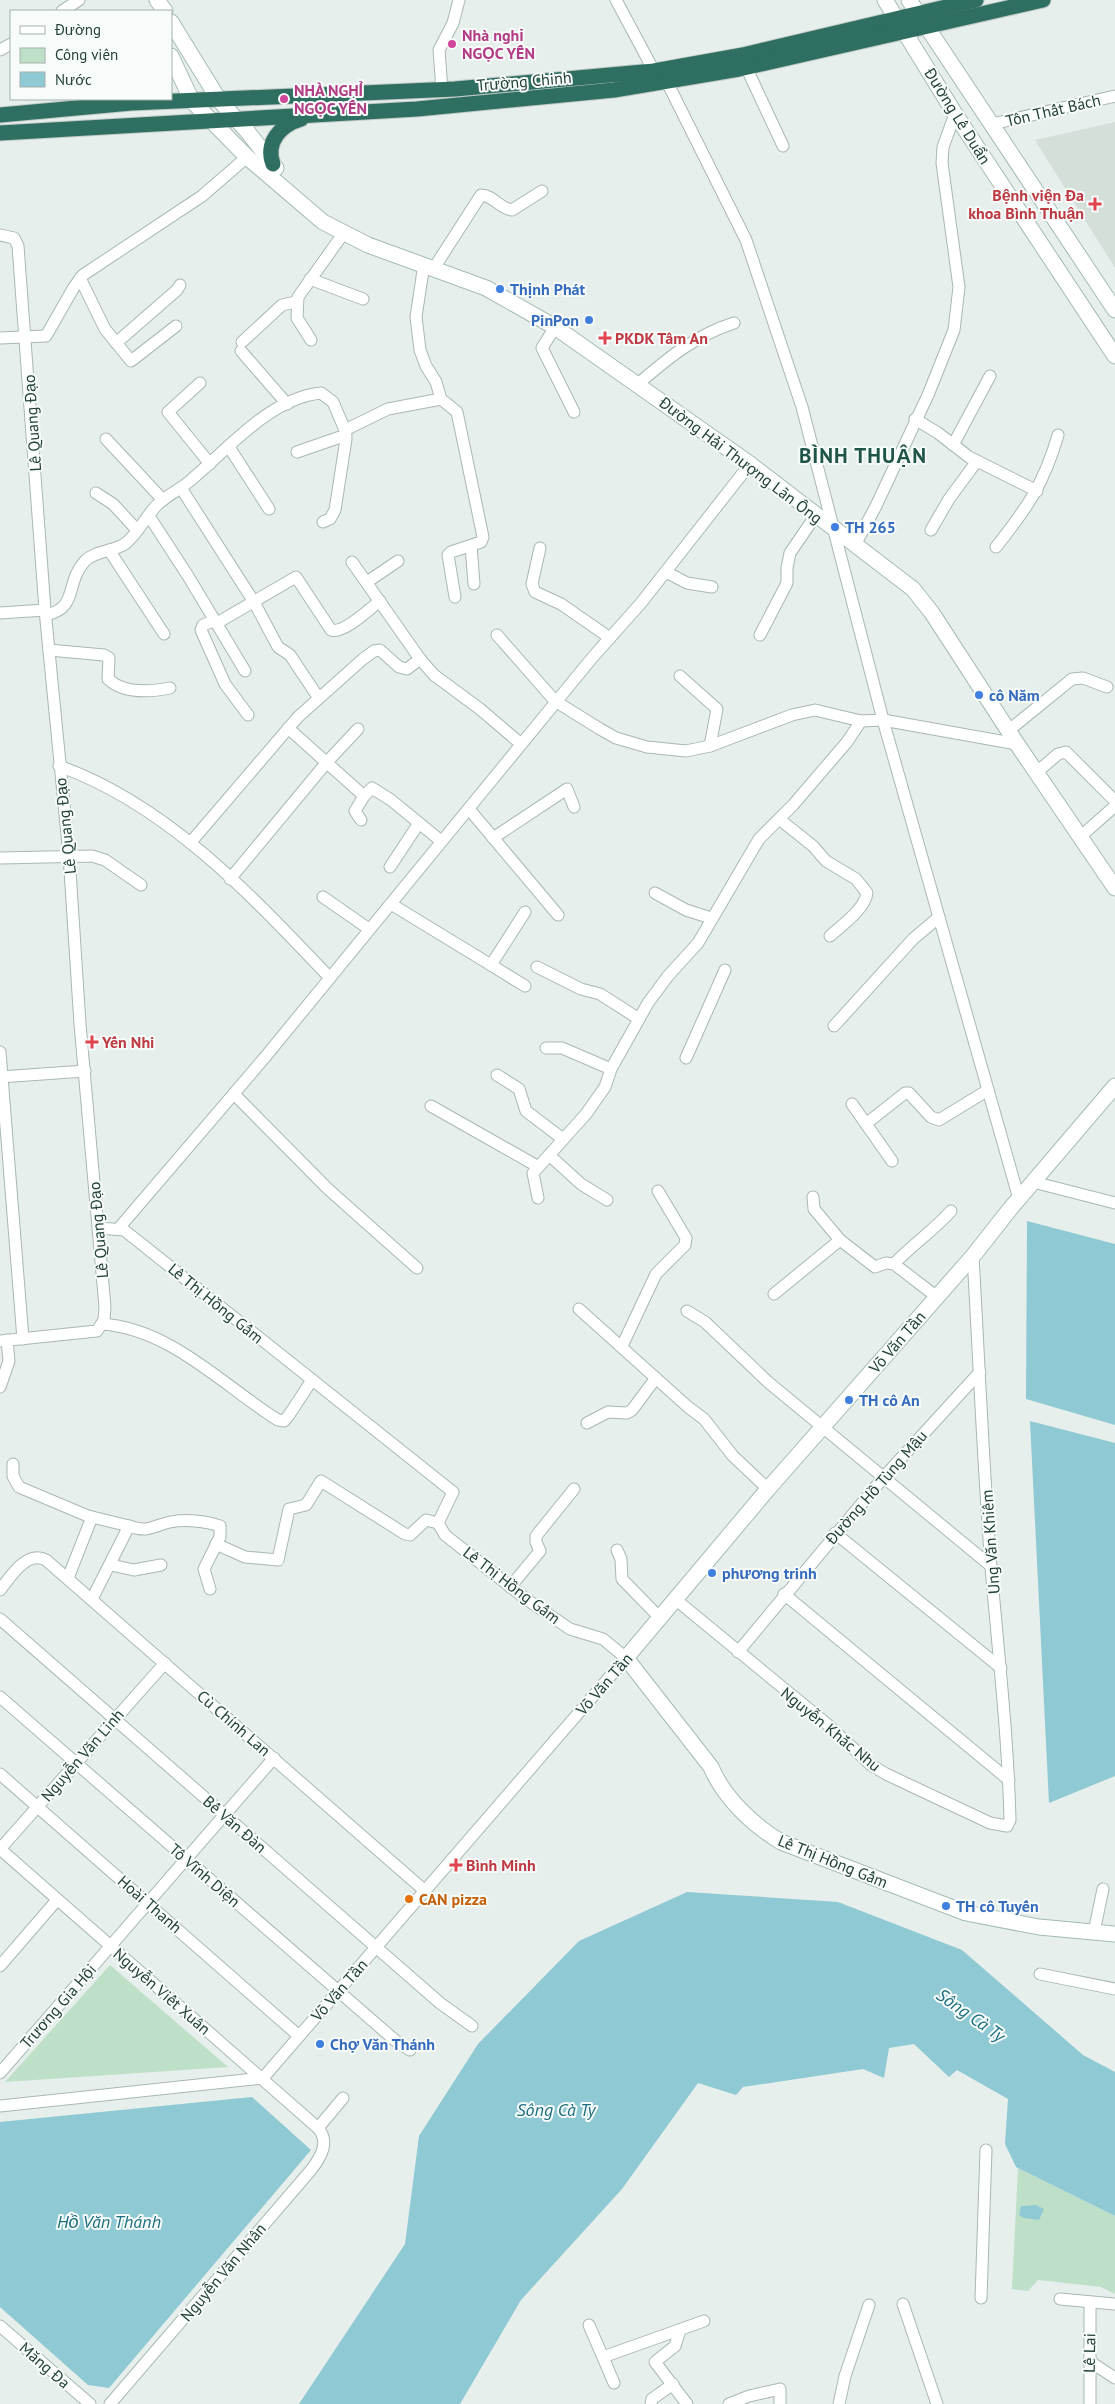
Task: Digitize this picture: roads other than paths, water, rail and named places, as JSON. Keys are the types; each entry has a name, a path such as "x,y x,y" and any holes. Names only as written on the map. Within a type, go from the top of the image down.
{"highway":[{"name":"Trường Chinh","path":"923,20 976,0"},
{"name":"Trường Chinh","path":"0,115 135,101 192,101 442,90 654,71 743,56 923,20 1043,0"},
{"name":"Trường Chinh","path":"0,133 427,108 614,90 746,67 901,25"},
{"path":"273,164 269,153 275,137 283,128 294,121 316,115"}],"street":[{"path":"64,10 79,0"},
{"path":"442,90 439,50 453,23 459,0"},
{"path":"616,0 654,71"},
{"name":"Đường Lê Duẩn","path":"885,0 955,114 1115,356"},
{"name":"Đường Lê Duẩn","path":"910,0 1115,310"},
{"name":"Đường Hải Thượng Lãn Ông","path":"172,24 219,100 273,164 300,202"},
{"name":"Đường Hải Thượng Lãn Ông","path":"172,58 192,101 247,157 314,215 343,234 368,245 486,288 555,327 750,464 906,583 919,595 1115,888"},
{"path":"746,67 783,146"},
{"path":"667,82 746,240 802,407 820,470 832,528 883,720 1018,1199"},
{"name":"Tôn Thất Bách","path":"992,124 1115,96"},
{"path":"855,545 875,508 948,348 957,313 958,274 950,238 942,163 943,147 955,114"},
{"path":"0,338 44,337 49,333 80,278 202,196 247,157"},
{"path":"455,597 448,555 480,542 484,538 456,412 441,399 434,378 424,362 418,337 418,296 429,266 481,195 487,196 504,208 512,210 542,191"},
{"path":"311,340 297,318 296,302 310,279 343,234"},
{"name":"Lê Quang Đạo","path":"0,235 14,238 18,246 45,613 69,855 99,1228 105,1307 102,1324"},
{"path":"80,278 101,323 131,361 176,326"},
{"path":"310,279 363,299"},
{"path":"116,344 178,290 180,285"},
{"path":"286,404 242,346 282,305 296,302"},
{"path":"638,384 690,343 716,329 734,323"},
{"path":"555,327 542,348 574,412"},
{"path":"954,445 990,376"},
{"path":"200,383 168,412 210,464"},
{"path":"0,613 58,612 68,602 74,576 84,562 90,557 125,543 163,500 181,488 264,418 286,404 313,394 326,395 336,408 346,433 335,510 330,519 323,522"},
{"path":"297,452 346,433 388,409 441,399"},
{"path":"915,419 977,461 1037,491"},
{"path":"996,547 1024,513 1037,491 1049,467 1058,435"},
{"path":"106,439 163,500"},
{"path":"229,447 270,509"},
{"path":"931,530 949,499 977,461"},
{"path":"99,1228 119,1228 234,1094 556,701 666,572 750,464"},
{"path":"181,488 254,602 278,647 290,655 318,698"},
{"path":"96,493 113,504 137,530"},
{"path":"760,635 787,583 790,553 816,515"},
{"path":"148,516 188,576 246,671"},
{"path":"471,546 474,584"},
{"path":"540,548 532,584 535,592 561,604 610,638"},
{"path":"109,550 164,634"},
{"path":"367,582 398,561"},
{"path":"352,562 420,659 434,675 480,709 521,744"},
{"path":"666,572 694,585 712,587"},
{"path":"248,716 225,684 201,630 203,625 215,622 254,602 296,577 327,626 335,631 346,627 380,601"},
{"path":"497,635 556,701 600,729 639,745 656,749 686,751 710,746 808,711 820,710 861,722 883,720 1013,738 1072,679 1083,678 1107,686"},
{"path":"49,650 93,652 104,655 109,658 108,679 124,687 150,691 170,688"},
{"path":"191,842 288,728 318,698 377,650 403,669 411,668 420,659"},
{"path":"680,676 717,709 710,746"},
{"path":"538,1198 533,1173 586,1114 605,1087 611,1069 639,1019 658,989 698,943 711,918 760,839 847,742 861,722"},
{"path":"288,728 364,796"},
{"path":"230,879 327,762 358,729"},
{"path":"1037,772 1058,754 1066,752 1115,802"},
{"path":"59,766 106,787 191,842 268,914 330,978"},
{"path":"361,820 355,811 364,796 372,788 442,841"},
{"path":"493,838 567,789 574,807"},
{"path":"1080,837 1115,806"},
{"path":"469,809 558,915"},
{"path":"779,819 813,846 826,862 856,879 867,893 866,899 830,936"},
{"path":"390,868 419,823"},
{"path":"0,858 92,856 105,860 141,885"},
{"path":"655,893 686,910 711,918"},
{"path":"323,896 369,929"},
{"path":"391,904 525,986"},
{"path":"491,965 525,912"},
{"path":"834,1026 913,939 939,917"},
{"path":"537,967 581,990 600,994 639,1019"},
{"path":"686,1058 725,970"},
{"path":"546,1048 562,1048 611,1069"},
{"path":"0,1052 23,1339"},
{"path":"1,1077 85,1071"},
{"path":"497,1075 519,1089 526,1111 563,1139"},
{"name":"Võ Văn Tần","path":"263,2078 626,1658 768,1489 973,1256 1018,1199 1115,1086"},
{"path":"867,1123 905,1093 909,1093 931,1117 939,1120 988,1090"},
{"path":"234,1094 328,1189 417,1268"},
{"path":"852,1104 892,1161"},
{"path":"431,1106 538,1166"},
{"path":"549,1155 580,1184 607,1200"},
{"path":"1033,1182 1115,1203"},
{"path":"622,1346 656,1274 685,1245 686,1238 658,1191"},
{"path":"813,1197 814,1208 840,1240 875,1267 886,1263 894,1264 937,1297"},
{"path":"894,1264 908,1249 939,1225 951,1211"},
{"name":"Lê Thị Hồng Gấm","path":"119,1228 453,1492 438,1523 445,1535 510,1587 570,1628 603,1639 626,1658 711,1767 723,1789 756,1824 781,1842 966,1913 1039,1927 1115,1934"},
{"path":"774,1294 840,1240"},
{"name":"Ung Văn Khiêm","path":"973,1256 991,1566 1009,1780 1010,1820 1006,1826"},
{"path":"579,1309 704,1419 733,1456 768,1489"},
{"path":"687,1311 705,1322 768,1382 991,1566"},
{"path":"0,1387 9,1361 3,1340 92,1332 96,1331 102,1324 123,1326 174,1348 278,1420 284,1421 312,1380"},
{"name":"Đường Hồ Tùng Mậu","path":"738,1652 784,1594 883,1478 980,1372"},
{"path":"587,1424 608,1412 627,1413 632,1410 656,1378"},
{"path":"13,1464 13,1476 19,1486 92,1517 145,1530 173,1521 213,1523 220,1526 222,1531 204,1569 210,1589"},
{"path":"216,1544 245,1557 278,1560 289,1509 306,1504 321,1482 405,1534 410,1535 426,1520 438,1523"},
{"path":"510,1587 540,1551 536,1542 536,1536 574,1489"},
{"path":"68,1578 92,1517"},
{"path":"92,1598 111,1565 129,1526"},
{"path":"836,1533 1001,1668"},
{"path":"617,1550 621,1559 622,1579 660,1618"},
{"name":"Cù Chính Lan","path":"2,1584 26,1561 32,1557 42,1557 92,1598 425,1891"},
{"path":"111,1565 134,1570 160,1566"},
{"path":"784,1594 1009,1780"},
{"name":"Nguyễn Khắc Nhu","path":"675,1599 827,1724 878,1770 990,1823 1006,1826"},
{"name":"Bế Văn Đàn","path":"0,1619 376,1948 440,2003 472,2026"},
{"name":"Nguyễn Văn Linh","path":"0,1849 114,1718 165,1663"},
{"name":"Tô Vĩnh Diện","path":"0,1697 396,2042 410,2050"},
{"name":"Trương Gia Hội","path":"0,2073 274,1758"},
{"name":"Hoài Thanh","path":"0,1774 149,1902 300,2036"},
{"name":"Nguyễn Viết Xuân","path":"0,1849 110,1947 263,2078 320,2132"},
{"path":"1094,1932 1103,1889"},
{"path":"0,1966 57,1900"},
{"path":"1040,1974 1115,1989"},
{"path":"0,2106 263,2078"},
{"path":"320,2132 343,2098"},
{"name":"Nguyễn Văn Nhân","path":"110,2404 311,2170 323,2151 320,2132"},
{"path":"981,2298 986,2150"},
{"path":"1060,2299 1115,2304"},
{"name":"Lê Lai","path":"1090,2302 1090,2404"},
{"path":"903,2304 937,2404"},
{"path":"839,2404 845,2376 869,2305"},
{"path":"603,2357 704,2321"},
{"name":"Măng Đa","path":"0,2326 90,2404"},
{"path":"589,2326 614,2383"},
{"path":"680,2330 674,2346 655,2362 687,2404"},
{"path":"1089,2361 1115,2378"},
{"path":"651,2404 650,2400 673,2384"},
{"path":"729,2404 749,2396 780,2389 780,2404"}],"water":[{"path":"1027,1221 1115,1244 1115,1425 1026,1399"},
{"path":"1030,1421 1115,1443 1115,1776 1049,1803"},
{"name":"Sông Cà Ty","path":"687,1892 838,1902 962,1950 1083,2055 1115,2072 1115,2216 1016,2167 1005,2144 1008,2099 957,2070 949,2077 914,2044 889,2048 884,2078 863,2069 743,2087 736,2095 698,2083 622,2189 521,2300 460,2404 299,2404 405,2244 419,2136 478,2044 579,1941"},
{"name":"Hồ Văn Thánh","path":"252,2097 311,2150 109,2388 88,2385 0,2307 0,2122"},
{"path":"1036,2205 1044,2209 1039,2220 1024,2218 1019,2215 1021,2206"}],"place":[{"name":"Nhà nghỉ NGỌC YẾN","path":"452,44"},
{"name":"NHÀ NGHỈ NGỌC YẾN","path":"284,99"},
{"name":"Bệnh viện Đa khoa Bình Thuận","path":"1095,204"},
{"name":"Thịnh Phát","path":"500,289"},
{"name":"PinPon","path":"589,320"},
{"name":"PKDK Tâm An","path":"605,338"},
{"name":"TH 265","path":"835,527"},
{"name":"cô Năm","path":"979,695"},
{"name":"Yến Nhi","path":"92,1042"},
{"name":"TH cô An","path":"849,1400"},
{"name":"phương trinh","path":"712,1573"},
{"name":"Bình Minh","path":"456,1865"},
{"name":"CAN pizza","path":"409,1899"},
{"name":"TH cô Tuyến","path":"946,1906"},
{"name":"Chợ Văn Thánh","path":"320,2044"}],"district":[{"name":"BÌNH THUẬN","path":"863,455"}]}
